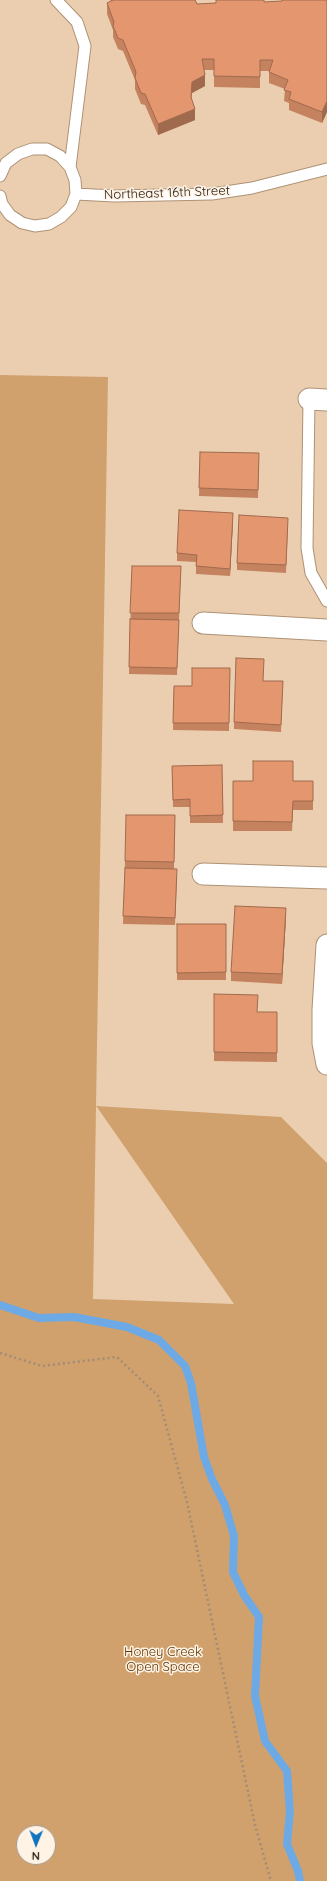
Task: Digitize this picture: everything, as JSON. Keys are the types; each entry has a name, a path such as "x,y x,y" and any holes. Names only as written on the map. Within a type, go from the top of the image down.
{"street":[{"path":"203,623 327,630"},
{"path":"203,874 327,878"},
{"path":"327,945 323,1010 323,1043 327,1064"}],"lane":[{"path":"56,0 77,22 85,46 70,167"},
{"path":"0,176 6,163 18,154 32,149 47,149 60,156 70,167 76,180 76,194 71,207 61,217 49,224 35,226 22,223 10,215 2,204 0,196"},
{"name":"Northeast 16th Street","path":"76,194 114,196 212,194 252,188 327,168"},
{"path":"318,399 307,548 310,572 327,601"}],"path":[{"path":"0,1353 42,1366 117,1357 158,1396 187,1502 255,1825 271,1881"}],"green space":[{"name":"Honey Creek Open Space","path":"0,375 108,377 96,1106 281,1117 327,1163 327,1881 0,1881","holes":["97,1107 234,1304 93,1299"]}],"building":[{"path":"113,0 195,0 197,4 216,3 216,0 264,0 264,2 282,0 327,0 327,101 322,112 289,99 291,92 284,90 288,80 269,72 273,60 260,60 260,77 214,76 214,59 202,59 205,75 192,82 191,97 195,109 158,124 145,94 141,93 135,78 136,72 123,40 118,38 113,26 114,22 107,3"},
{"path":"200,452 259,453 258,490 199,488"},
{"path":"179,510 233,513 230,569 196,566 197,555 177,553"},
{"path":"239,515 288,518 286,565 237,563"},
{"path":"132,566 181,566 179,613 130,613"},
{"path":"130,619 179,620 177,668 129,667"},
{"path":"236,658 264,659 263,681 283,681 281,725 234,722"},
{"path":"192,668 230,668 229,723 173,723 174,686 192,686"},
{"path":"253,761 293,761 293,781 313,781 313,801 293,801 292,822 233,821 233,781 253,781"},
{"path":"222,765 223,815 190,816 190,799 173,800 172,766"},
{"path":"126,815 175,815 174,862 125,861"},
{"path":"125,868 177,869 175,918 123,916"},
{"path":"235,906 286,908 282,974 231,972"},
{"path":"177,924 226,924 226,972 177,973"},
{"path":"214,994 258,995 257,1012 277,1012 277,1053 214,1052"}],"waterway":[{"path":"0,1305 39,1318 74,1317 127,1327 159,1340 185,1366 191,1383 204,1457 212,1479 225,1505 234,1536 233,1572 244,1595 259,1617 255,1696 265,1741 287,1771 290,1812 287,1844 298,1871 300,1881"}]}
